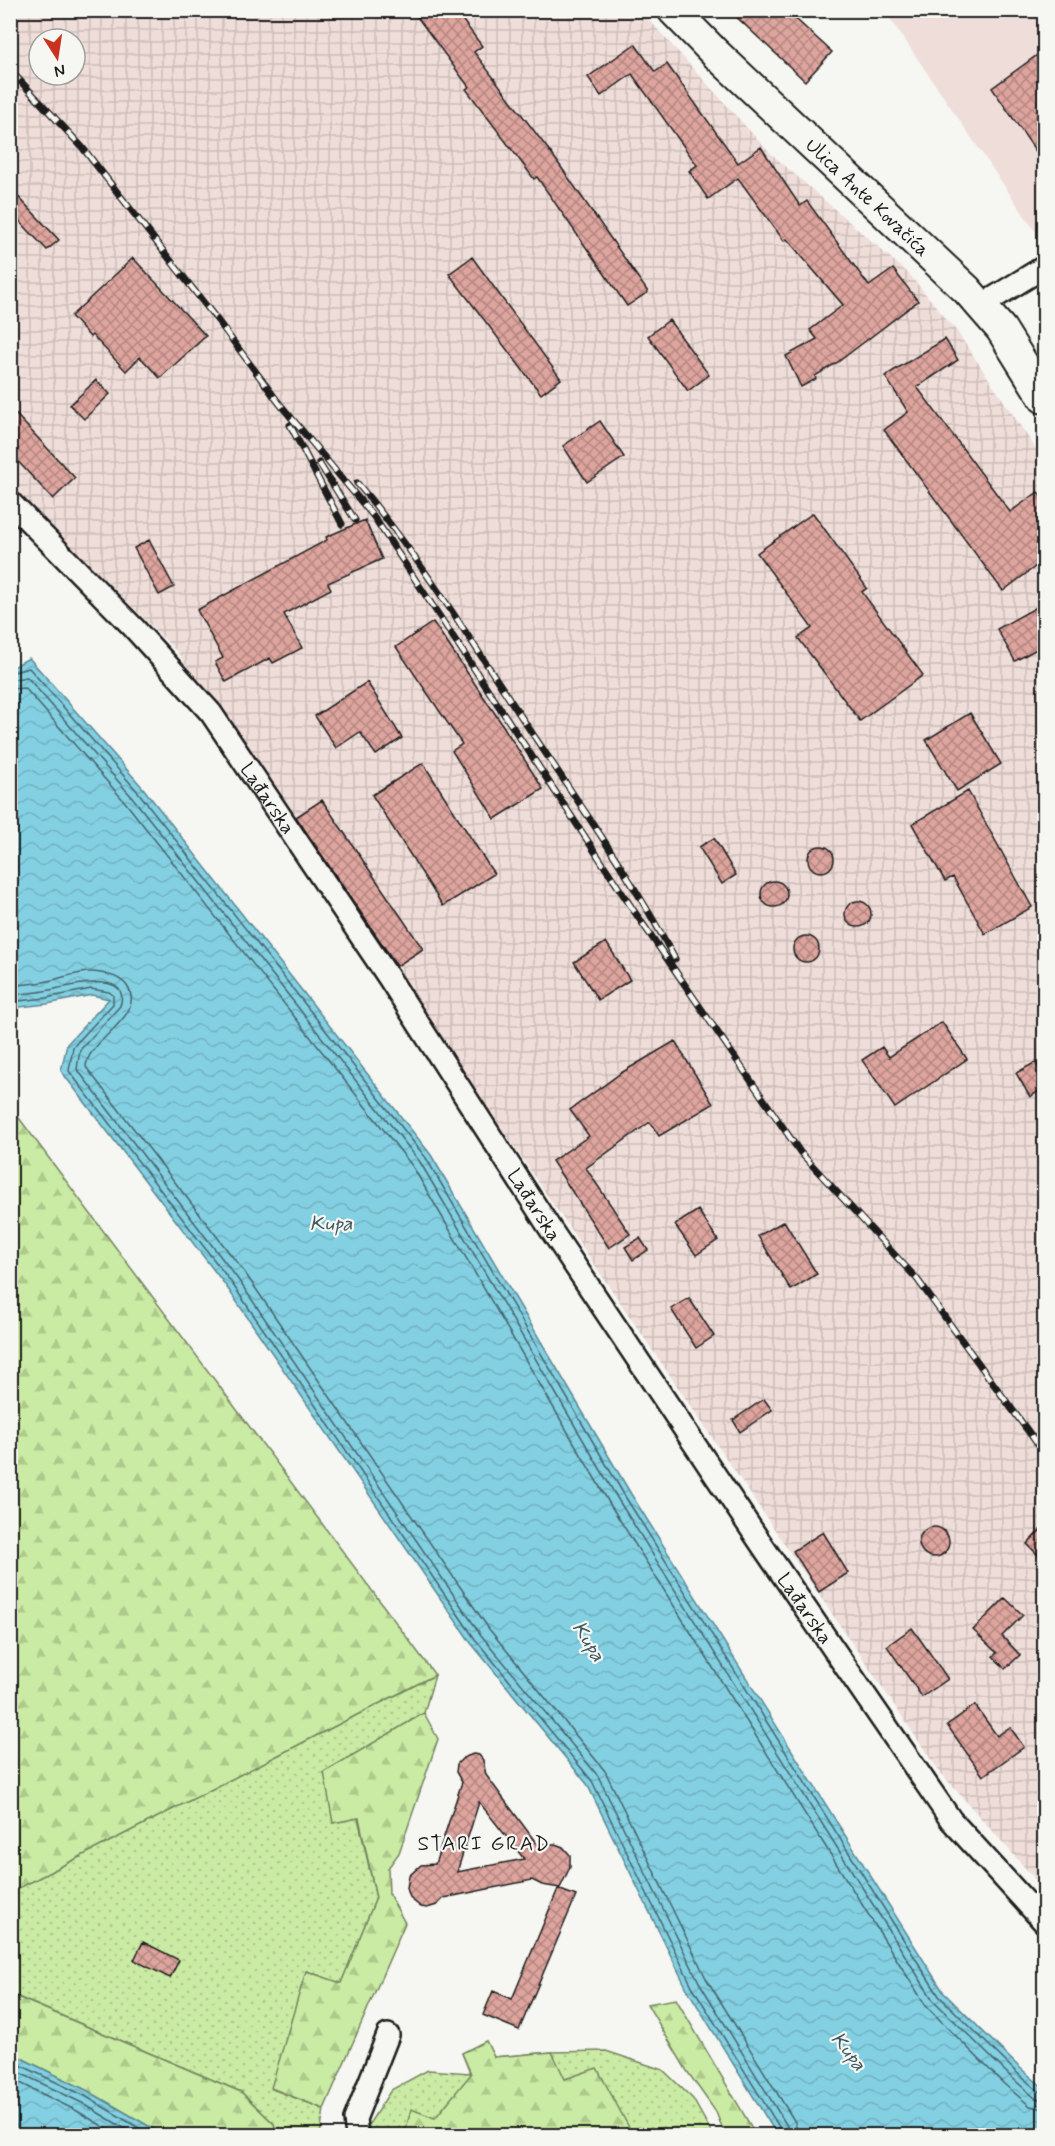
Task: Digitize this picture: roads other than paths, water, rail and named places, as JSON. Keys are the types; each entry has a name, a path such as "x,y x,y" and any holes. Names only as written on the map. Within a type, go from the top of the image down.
{"main road":[{"name":"Ulica Ante Kovačića","path":"673,10 714,52 953,275 982,305 1001,329 1044,398"}],"street":[{"path":"982,305 1044,267"},
{"name":"Lađarska","path":"10,502 133,627 211,713 389,978 551,1230 777,1567 951,1820 1044,1922"},
{"path":"357,2136 355,2119 388,2035"}],"water":[{"name":"Kupa","path":"29,658 143,788 431,1155 631,1494 944,1993 1019,2067 1044,2088 1044,2135 777,2135 687,1989 587,1784 471,1643 226,1286 61,1071 67,1044 109,999 92,995 11,1008 11,668"},
{"path":"11,2053 88,2091 164,2135 11,2135"}],"railway":[{"path":"10,70 82,147 279,403 374,517 634,911 800,1152 917,1279 1044,1453"},
{"path":"290,425 342,524"},
{"path":"319,463 355,520"},
{"path":"357,483 402,540 464,629 622,868 675,959"}],"district":[{"name":"STARI GRAD","path":"484,1843"}]}
